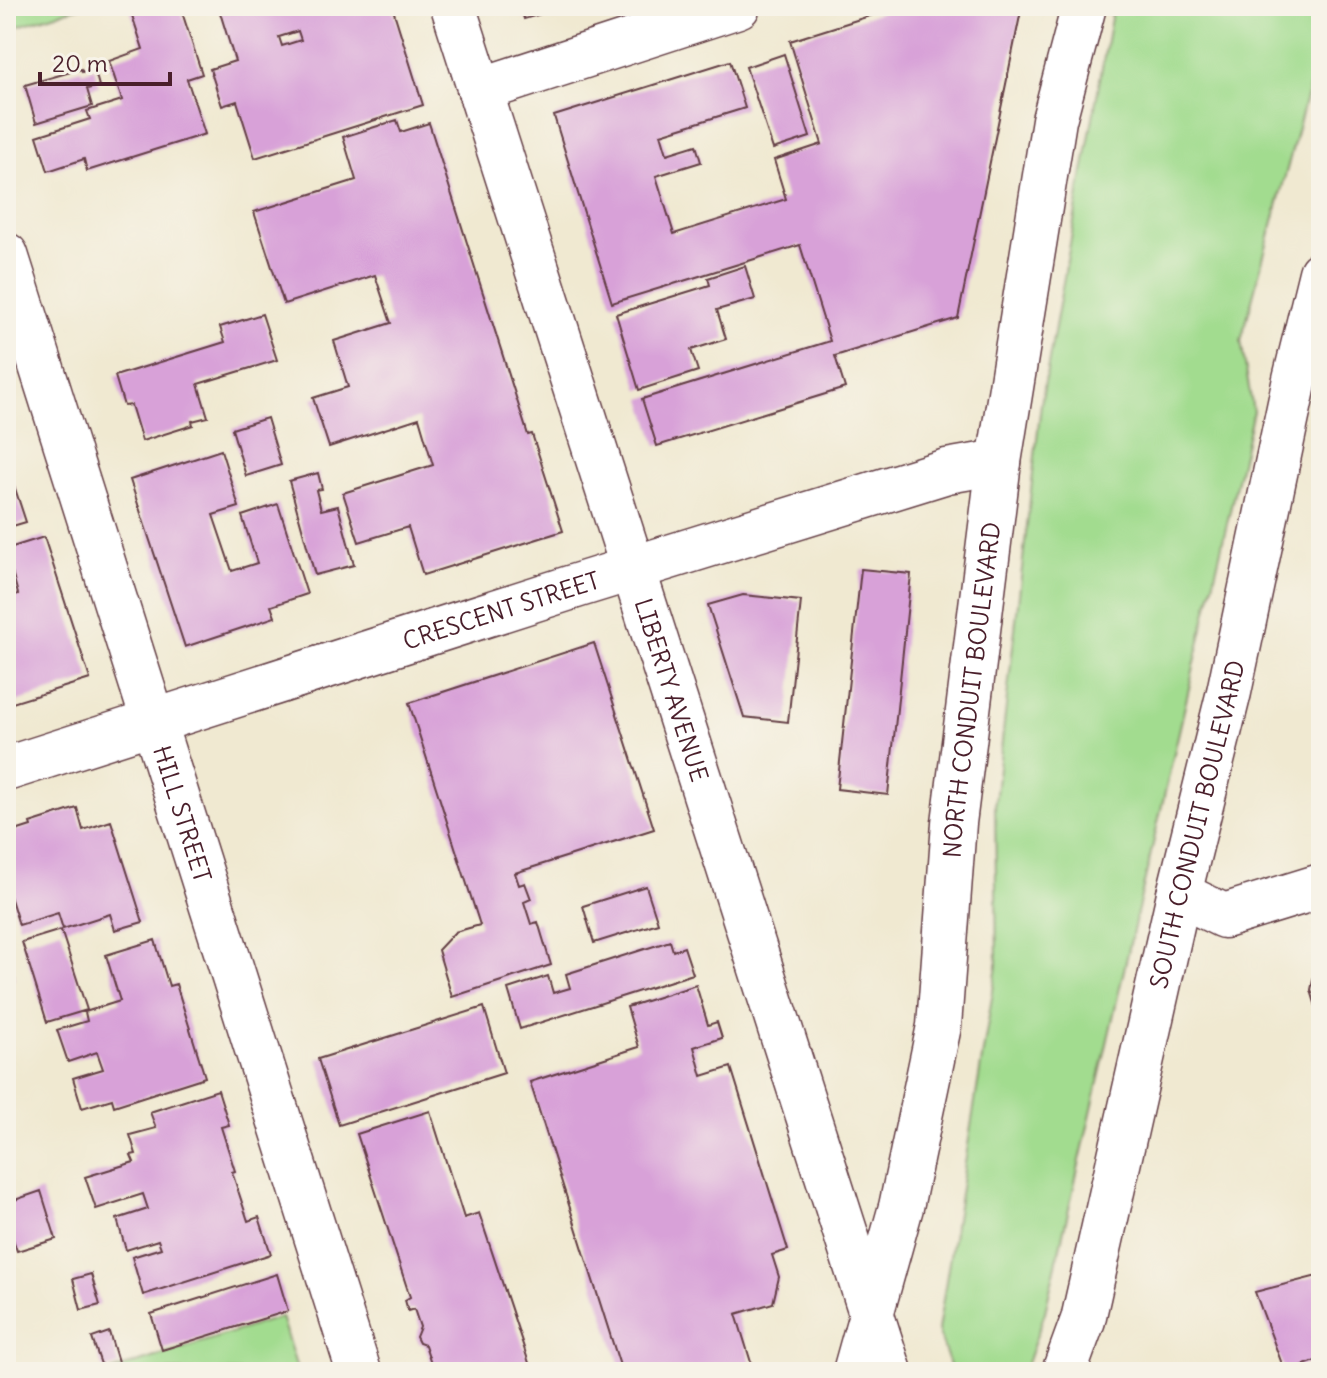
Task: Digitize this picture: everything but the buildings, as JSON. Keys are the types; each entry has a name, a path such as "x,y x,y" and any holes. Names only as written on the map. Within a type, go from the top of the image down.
{"street":[{"name":"LIBERTY AVENUE","path":"453,6 890,1372"},
{"path":"480,90 738,6"},
{"name":"NORTH CONDUIT BOULEVARD","path":"855,1372 901,1207 939,1026 954,823 999,462 1054,120 1084,6"},
{"name":"HILL STREET","path":"6,255 359,1372"},
{"name":"SOUTH CONDUIT BOULEVARD","path":"1064,1372 1083,1320 1179,894 1313,340 1321,273"},
{"name":"CRESCENT STREET","path":"6,769 947,471 999,462"},
{"path":"1179,894 1224,916 1321,886"}],"green space":[{"path":"6,6 82,6 6,30"},
{"path":"1321,6 1321,42 1241,341 1253,411 1045,1312 1024,1372 952,1372 938,1330 997,966 995,802 1041,404 1113,7"},
{"path":"281,1317 298,1372 111,1371"}]}
